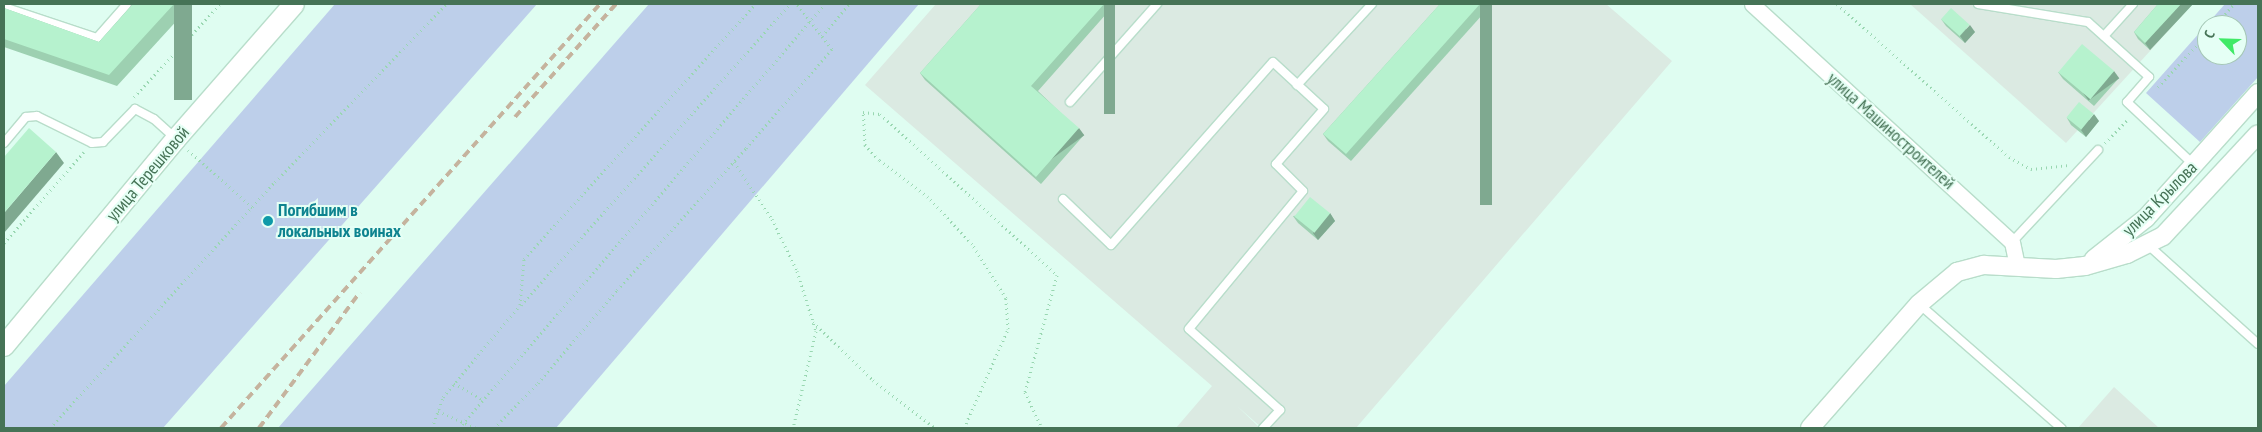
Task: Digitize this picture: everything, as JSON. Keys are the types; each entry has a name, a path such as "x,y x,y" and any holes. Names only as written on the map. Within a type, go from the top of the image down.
{"main road":[{"name":"улица Терешковой","path":"4,346 176,139 294,4"}],"street":[{"name":"улица Машиностроителей","path":"1752,4 2012,242"},
{"name":"улица Крылова","path":"2085,266 2146,218 2258,93"},
{"name":"улица Крылова","path":"2085,266 2127,254 2163,236 2180,221 2257,136"},
{"path":"2012,242 2017,266"},
{"path":"1810,428 1919,304 1957,272 1984,266 2056,268 2085,266"}],"lane":[{"path":"4,7 96,38 127,4"},
{"path":"1070,102 1157,4"},
{"path":"1297,85 1372,4"},
{"path":"1978,4 2088,22 2148,77 2127,102 2194,165"},
{"path":"2104,36 2133,4"},
{"path":"1063,200 1111,245 1273,62 1324,109 1276,164 1302,191 1189,329 1280,410 1263,428"},
{"path":"4,143 26,117 37,116 92,143 103,142 134,109 154,118 176,139"},
{"path":"2012,242 2098,150"},
{"path":"2147,244 2258,344"},
{"path":"1919,304 2061,428"}],"path":[{"path":"50,428 253,208 446,4"},
{"path":"520,305 524,259 755,4"},
{"path":"432,428 442,397 520,305 790,4"},
{"path":"494,428 538,383 617,290 734,162 832,49 797,4"},
{"path":"459,428 825,4"},
{"path":"822,36 849,4"},
{"path":"1837,4 2009,158 2031,169 2071,164"},
{"path":"2224,15 2234,4"},
{"path":"2156,90 2197,45"},
{"path":"2098,150 2136,110"},
{"path":"964,428 1008,330 1006,298 972,244 928,197 879,160 865,145 863,112 880,114 1057,275 1025,392 1042,428"},
{"path":"176,139 253,208"},
{"path":"734,162 777,228 797,271 816,331 793,428"},
{"path":"813,321 873,380 935,428"},
{"path":"454,383 483,400"},
{"path":"438,411 476,428"}],"shaded area":[{"path":"335,4 537,4 163,428 4,428 4,386"},
{"path":"649,4 919,4 556,428 278,428"},
{"path":"936,4 1606,4 1672,61 1356,428 1262,428 1237,406 1260,428 1176,428 1212,386 865,85"},
{"path":"1910,4 2193,4 2066,143"},
{"path":"2225,4 2258,4 2258,77 2200,142 2146,93 2197,36 2197,65 2247,65 2247,15 2215,15"},
{"path":"2114,387 2159,428 2078,428"}],"building":[{"path":"133,4 174,4 109,75 4,39 4,8 99,42"},
{"path":"981,4 1104,4 1031,86 1079,128 1036,177 920,73"},
{"path":"1440,4 1480,4 1346,154 1323,134"},
{"path":"2158,4 2181,4 2145,43 2134,32"},
{"path":"1951,8 1970,25 1960,36 1941,19"},
{"path":"2082,44 2114,71 2090,99 2058,72"},
{"path":"2079,102 2094,114 2081,130 2066,118"},
{"path":"29,128 56,152 4,213 4,157"},
{"path":"1310,197 1330,213 1314,233 1294,216"}],"railway":[{"path":"221,428 600,4"},
{"path":"515,117 616,4"},
{"path":"259,428 360,292"}],"place":[{"name":"Погибшим в локальных воинах","path":"268,221"}]}
